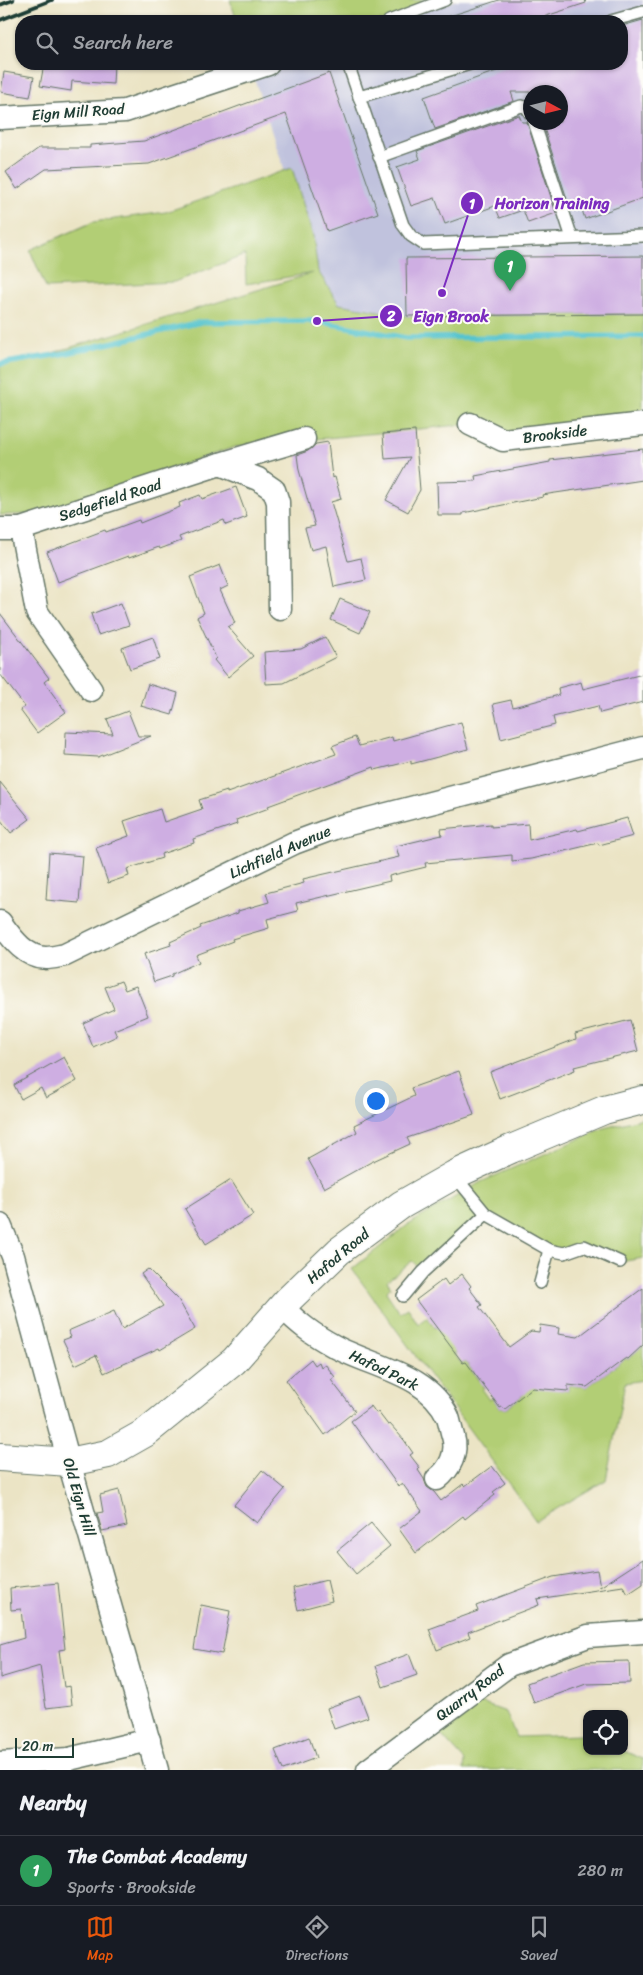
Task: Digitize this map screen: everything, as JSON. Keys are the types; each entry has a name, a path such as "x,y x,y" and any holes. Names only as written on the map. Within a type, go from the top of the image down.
{"street":[{"name":"Eign Mill Road","path":"0,118 125,110 249,70"},
{"name":"Brookside","path":"470,424 503,440 643,424"},
{"name":"Sedgefield Road","path":"10,529 304,439"},
{"path":"220,464 258,479 274,490 278,502 280,608"},
{"path":"10,529 38,612 91,690"},
{"name":"Lichfield Avenue","path":"0,922 13,940 27,952 45,958 65,954 294,843 337,827 643,748"},
{"name":"Hafod Road","path":"0,1457 69,1462 108,1454 144,1433 234,1361 282,1307 339,1251 400,1205 454,1175 604,1110 643,1100"},
{"name":"Old Eign Hill","path":"0,1225 13,1256 69,1462 157,1770"},
{"name":"Hafod Park","path":"282,1307 302,1327 336,1347 383,1366 416,1383 435,1398 448,1418 454,1441 454,1457 446,1472 436,1479"},
{"name":"Quarry Road","path":"368,1770 508,1664 588,1636 643,1632"},
{"path":"0,1763 69,1759 149,1740"}],"lane":[{"path":"405,15 445,0"},
{"path":"628,16 643,12"},
{"path":"350,70 403,225 412,236 423,244 643,236"},
{"path":"359,97 450,70"},
{"path":"380,157 523,106"},
{"path":"537,130 572,238"},
{"path":"454,1175 486,1214 549,1250 564,1253 584,1246 620,1262"},
{"path":"403,1296 423,1272 486,1214"},
{"path":"540,1283 549,1250"}],"shaded area":[{"path":"457,0 643,0 643,314 407,316 339,304 318,271 251,70 628,70 628,15 412,15"}],"green space":[{"path":"230,0 445,0 405,15 235,15"},
{"path":"292,168 313,236 318,271 339,304 407,316 643,314 643,424 503,440 470,424 235,447 34,514 0,515 0,365 23,362 313,273 246,284 245,255 174,282 46,288 30,250 93,222 166,212"},
{"path":"643,1118 643,1258 620,1262 584,1246 564,1253 486,1214 423,1272 412,1261 387,1281 391,1287 386,1292 400,1313 408,1308 418,1324 427,1317 435,1328 437,1326 458,1352 454,1354 462,1364 466,1362 484,1388 482,1390 489,1400 493,1398 500,1408 505,1409 523,1395 522,1392 531,1385 568,1391 568,1385 587,1387 626,1358 628,1359 643,1345 643,1380 625,1383 606,1480 536,1521 352,1269 409,1224 481,1182 604,1128"},
{"path":"464,1697 506,1712 516,1737 582,1735 583,1755 628,1755 628,1753 643,1759 643,1770 464,1770 465,1761 430,1723"}],"building":[{"path":"499,0 585,0 586,3 549,15 453,15"},
{"path":"643,20 643,198 585,219 580,204 570,208 545,130 568,130 568,85 523,85 523,92 511,92 514,101 435,129 424,97 499,70 628,70 628,24"},
{"path":"43,70 114,70 113,84 72,81 71,91 40,86"},
{"path":"4,72 34,77 30,97 1,92"},
{"path":"329,73 378,213 327,231 286,114 149,164 46,169 17,189 6,172 39,148 90,148 90,145 144,141"},
{"path":"519,115 523,122 523,130 530,130 556,213 528,223 523,210 500,218 495,206 445,224 435,198 411,206 397,167 420,159 417,151"},
{"path":"643,256 643,314 407,316 406,258"},
{"path":"415,431 420,490 408,512 386,500 410,457 385,459 383,434"},
{"path":"328,442 332,478 335,477 341,499 331,502 348,561 361,558 366,580 334,587 326,546 311,550 305,528 315,526 299,470 297,455 308,451 316,444"},
{"path":"643,449 643,480 542,495 543,497 463,513 463,515 438,515 437,482 476,481 475,476 550,462 550,460"},
{"path":"236,487 247,517 226,525 224,520 179,537 181,541 160,549 159,547 129,558 128,556 58,582 47,552 105,530 106,532 139,520 140,523 180,507 179,503 200,495 202,499"},
{"path":"220,565 228,586 220,590 235,623 228,627 253,656 228,677 214,660 216,658 197,617 204,613 190,577"},
{"path":"340,599 370,612 360,633 331,620"},
{"path":"121,603 129,625 98,635 91,614"},
{"path":"0,613 49,678 44,682 66,712 37,733 20,710 25,707 0,674"},
{"path":"153,637 160,659 130,669 122,648"},
{"path":"325,637 336,657 284,683 266,684 264,652 301,649"},
{"path":"643,674 643,702 600,713 598,706 553,717 555,725 501,739 493,704 511,700 513,707 559,695 558,688 581,682 583,689"},
{"path":"148,684 178,693 172,715 141,706"},
{"path":"128,711 138,736 151,736 98,757 65,755 66,732 113,734 107,719"},
{"path":"461,722 468,749 411,764 411,761 375,770 374,767 268,806 269,808 236,820 237,824 193,839 194,843 161,854 162,858 127,869 129,876 108,883 96,848 129,836 124,821 160,809 164,822 202,809 199,800 227,791 227,793 336,754 332,746 355,737 359,746 392,737 393,741"},
{"path":"0,782 30,819 11,833 0,819"},
{"path":"627,818 633,836 599,845 598,843 531,859 512,861 512,855 425,863 426,867 389,876 390,881 296,903 298,911 267,919 269,928 232,939 233,941 196,955 199,962 172,974 172,976 154,982 144,954 171,945 170,942 201,928 200,926 238,913 238,911 269,902 266,893 304,883 303,879 399,857 396,846 442,835 441,829 491,824 491,827 528,824 529,840 577,829 578,831"},
{"path":"49,853 83,856 79,903 46,900"},
{"path":"121,981 125,990 136,986 148,1016 114,1030 117,1036 93,1047 83,1023 114,1009 105,987"},
{"path":"630,1020 638,1051 574,1067 575,1070 500,1099 490,1072 576,1039 575,1034"},
{"path":"64,1057 77,1081 46,1098 41,1088 21,1099 14,1085"},
{"path":"459,1071 474,1115 407,1138 410,1144 371,1162 324,1188 308,1159 357,1132 354,1125 414,1096 411,1088"},
{"path":"231,1180 253,1215 206,1244 185,1209"},
{"path":"148,1269 178,1299 195,1329 160,1350 159,1348 104,1373 96,1355 75,1365 63,1340 71,1337 68,1331 114,1311 122,1329 163,1306 141,1274"},
{"path":"462,1274 471,1286 469,1288 482,1305 479,1307 509,1347 531,1331 539,1332 540,1325 559,1328 558,1334 578,1337 643,1288 643,1345 628,1359 626,1358 587,1387 568,1385 568,1391 532,1388 505,1409 500,1408 466,1362 463,1363 416,1300 444,1279 448,1285"},
{"path":"311,1359 315,1365 319,1362 321,1367 325,1364 335,1377 331,1380 355,1411 325,1435 286,1380"},
{"path":"371,1406 404,1440 413,1453 410,1455 420,1468 418,1470 427,1487 441,1501 463,1484 465,1486 492,1466 505,1483 493,1492 495,1495 465,1519 463,1516 416,1553 399,1529 422,1511 402,1483 398,1486 351,1421"},
{"path":"262,1470 285,1489 257,1523 234,1505"},
{"path":"119,1490 127,1526 102,1531 97,1513 103,1512 100,1495"},
{"path":"371,1523 390,1546 356,1574 337,1551"},
{"path":"643,1559 643,1584 628,1594 623,1586 537,1599 539,1605 468,1632 470,1637 437,1650 429,1629 478,1611 476,1606 553,1577 597,1570 600,1587"},
{"path":"327,1580 332,1601 298,1610 293,1588"},
{"path":"58,1583 65,1649 59,1650 64,1687 70,1686 72,1705 46,1708 40,1666 0,1678 0,1645 24,1638 21,1609 11,1610 10,1588"},
{"path":"201,1605 230,1611 222,1654 194,1649"},
{"path":"409,1654 417,1675 383,1687 376,1666"},
{"path":"629,1661 630,1683 586,1684 534,1703 527,1683 584,1662"},
{"path":"360,1696 368,1717 334,1729 327,1708"},
{"path":"309,1737 316,1758 283,1770 275,1750"}],"waterway":[{"path":"0,364 67,353 201,322 317,321 406,338 643,336"}],"railway":[{"path":"0,5 13,0"},
{"path":"0,20 52,0"}],"place":[{"name":"The Combat Academy","path":"510,291"},
{"name":"Horizon Training","path":"442,293"},
{"name":"Eign Brook","path":"317,321"}]}
